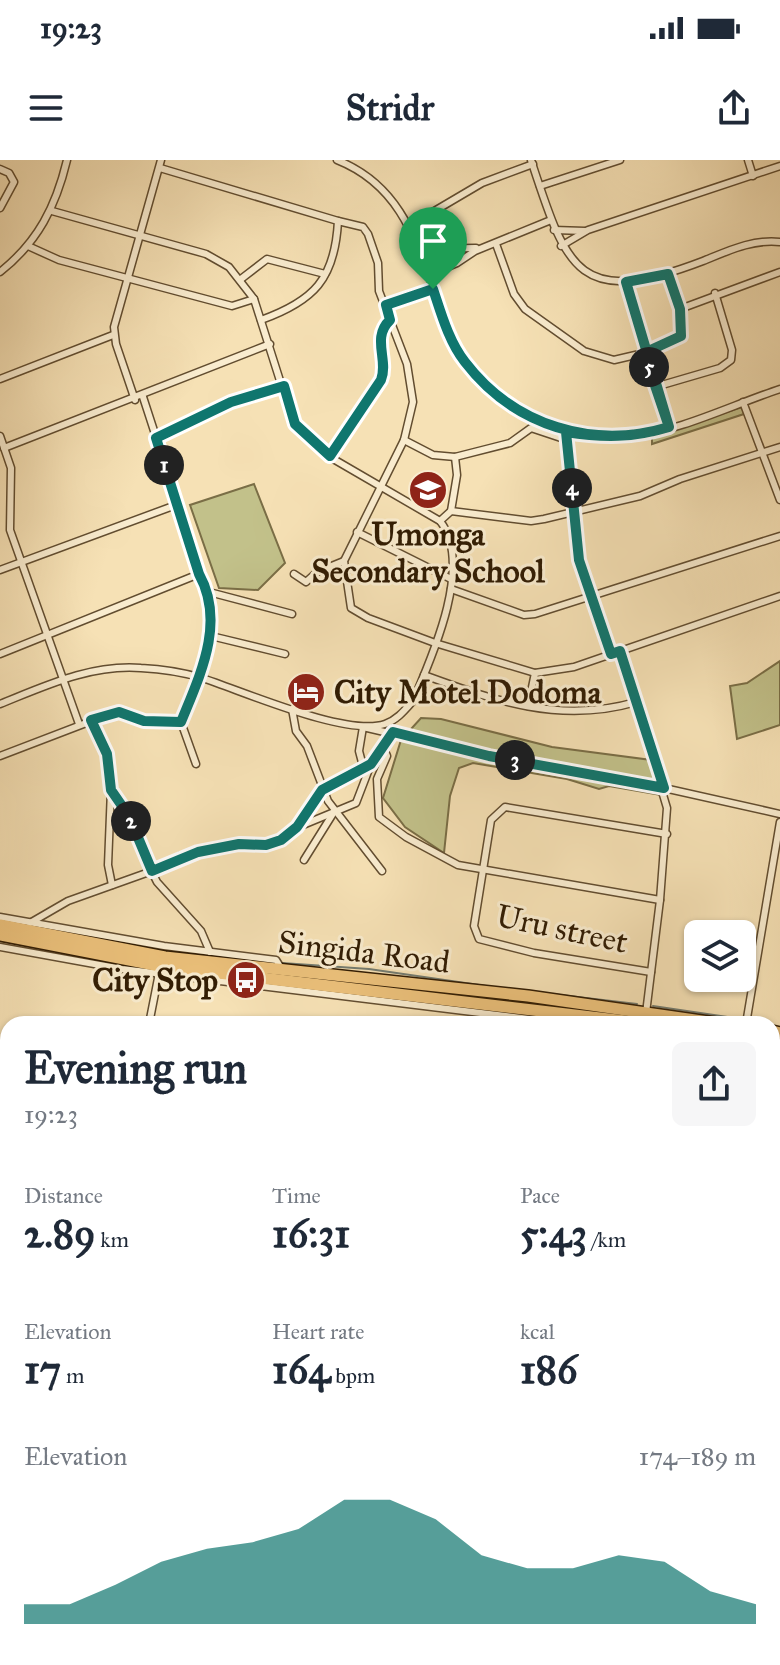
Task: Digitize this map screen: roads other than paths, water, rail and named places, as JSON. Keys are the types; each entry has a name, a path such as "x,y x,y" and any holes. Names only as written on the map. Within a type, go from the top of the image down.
{"highway":[{"name":"Singida Road","path":"0,925 165,957 281,968 633,1016"},
{"name":"Singida Road","path":"0,935 159,970 521,1016"}],"street":[{"path":"0,272 28,246 52,211 67,160"},
{"path":"161,160 125,277 113,335 156,438 199,574 209,592 211,636 181,722 196,764"},
{"path":"337,160 353,163 394,198 409,226 463,360 486,385 525,414 566,436"},
{"path":"540,186 620,160"},
{"path":"748,160 753,176"},
{"path":"409,226 482,183 532,162 561,246 586,272 608,280 626,282 668,274 746,244 780,242"},
{"path":"561,246 588,230 780,166"},
{"path":"160,168 363,227 368,234 378,263 379,291 410,375 413,402 404,440 344,561 351,608 368,618 435,643 535,673 574,667 780,596"},
{"path":"0,169 9,173 14,182 0,208"},
{"path":"52,211 138,238 206,254 241,279 254,299 295,424 330,456 440,521 447,531 454,558 451,589 413,701 401,715 385,724 363,727"},
{"path":"428,275 480,249 551,220"},
{"path":"261,320 304,302 325,274 338,221"},
{"path":"554,230 588,230"},
{"path":"496,244 514,294 525,309 598,358 614,360 644,353 681,336 680,309 668,274"},
{"path":"28,246 59,260 232,306 254,299"},
{"path":"418,249 480,249"},
{"path":"241,279 267,259 325,274"},
{"path":"680,309 715,293 780,272"},
{"path":"626,282 644,353 669,427"},
{"path":"386,305 433,289"},
{"path":"655,387 720,368 731,360 732,350 715,293"},
{"path":"330,456 381,380 384,372 380,344 382,331 390,320"},
{"path":"0,379 113,335"},
{"path":"4,454 270,344"},
{"path":"156,438 231,402 284,386"},
{"path":"404,440 433,455 455,457 510,443 531,428 566,436 630,437 780,389"},
{"path":"743,402 780,500"},
{"path":"0,436 11,468 10,530 45,636 79,724"},
{"path":"566,436 579,560 611,654"},
{"path":"451,511 531,521 640,496 780,447"},
{"path":"440,521 451,511 457,475 455,457"},
{"path":"0,570 176,505"},
{"path":"0,509 8,506"},
{"path":"357,532 451,579"},
{"path":"451,589 524,615 780,536"},
{"path":"294,574 306,582 317,572 344,561"},
{"path":"0,654 199,574"},
{"path":"209,592 292,614"},
{"path":"211,636 285,654"},
{"path":"620,651 664,788 667,834 648,1016"},
{"path":"0,704 61,680 117,668 140,667 199,677 292,709 489,756 664,788 780,814"},
{"path":"528,706 535,673"},
{"path":"424,675 505,704 602,711 636,702"},
{"path":"292,709 296,731 307,746 322,790 334,812 382,871"},
{"path":"0,756 79,724 119,712 144,721 181,722"},
{"path":"91,720 107,754 111,790 108,865 112,885"},
{"path":"363,727 359,751 364,770"},
{"path":"30,923 68,901 198,852 239,844 266,845 281,840 297,827 322,790 371,764 393,732"},
{"path":"384,749 387,756 377,783 379,817 406,837 458,865 660,900"},
{"path":"297,827 359,801 371,764"},
{"path":"111,790 129,816 157,882 201,931 210,952"},
{"name":"Uru street","path":"651,972 534,953 479,939 474,926 491,820 505,807 516,806 667,834"},
{"path":"304,860 334,812"},
{"path":"747,1016 780,822"},
{"path":"0,917 276,960 281,968"},
{"path":"0,947 159,970 150,1016"}],"waterway":[{"path":"282,963 369,969 486,986"},
{"path":"552,994 637,1004"},
{"path":"653,1006 721,1016"}],"place":[{"name":"Umonga Secondary School","path":"428,490"},
{"name":"City Motel Dodoma","path":"306,692"},
{"name":"City Stop","path":"246,980"}]}
